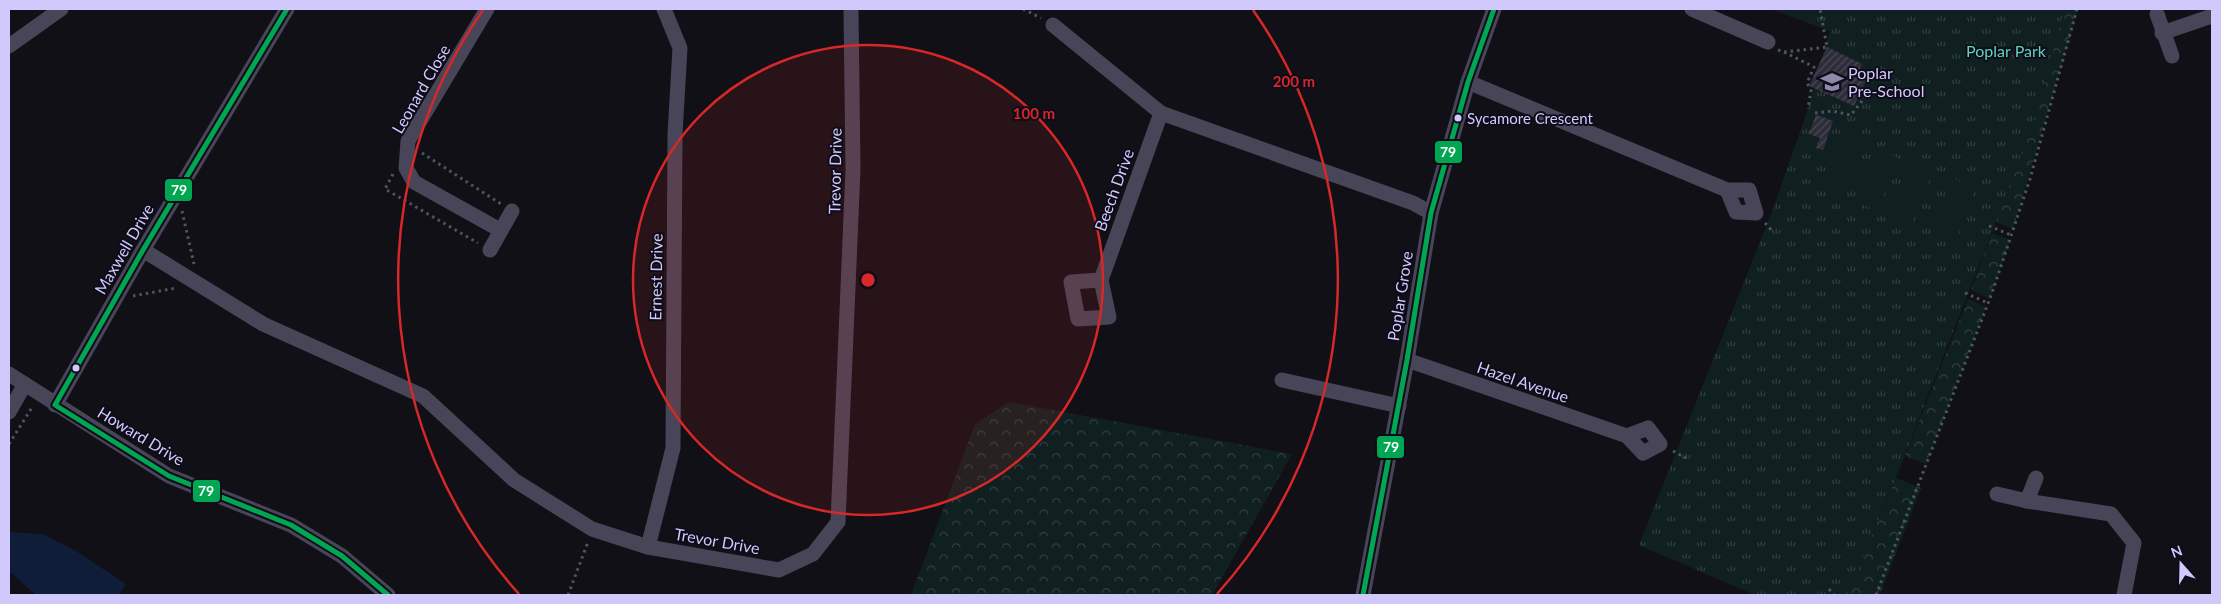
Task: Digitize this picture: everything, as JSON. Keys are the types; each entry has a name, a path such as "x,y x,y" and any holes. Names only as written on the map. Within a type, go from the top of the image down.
{"street":[{"path":"9,46 61,9"},
{"name":"Maxwell Drive","path":"55,405 142,250 287,9"},
{"name":"Leonard Close","path":"487,9 408,142 406,168 414,182 500,230"},
{"name":"Ernest Drive","path":"648,547 673,448 675,134 680,48 664,9"},
{"name":"Trevor Drive","path":"142,250 263,324 423,396 514,480 592,529 648,547 779,570 812,554 838,522 854,170 851,9"},
{"name":"Poplar Grove","path":"1367,594 1430,213 1468,82 1494,9"},
{"path":"1692,9 1768,42"},
{"path":"2157,14 2162,33 2172,56"},
{"path":"2162,33 2212,16"},
{"path":"1053,25 1161,113 1413,203 1430,213"},
{"path":"1468,82 1726,190"},
{"name":"Beech Drive","path":"1101,280 1161,113"},
{"path":"490,250 512,211"},
{"name":"Hazel Avenue","path":"1407,360 1627,436"},
{"name":"Howard Drive","path":"9,374 169,476 291,525 342,556 388,595"},
{"path":"1282,380 1399,406"},
{"path":"9,412 25,384"},
{"path":"2027,501 2036,478"},
{"path":"1997,494 2027,501 2111,514 2134,543 2124,595"}],"path":[{"path":"1023,9 1053,25"},
{"path":"1784,52 1827,47 1820,9"},
{"path":"1876,595 1988,303 2030,179 2076,9"},
{"path":"1768,42 1774,48 1814,67 1808,83 1811,90 1808,109"},
{"path":"1815,113 1832,110 1851,115 1869,92"},
{"path":"408,142 430,160 512,211"},
{"path":"115,300 198,284 178,191"},
{"path":"1989,226 2011,235"},
{"path":"1965,293 1988,303"},
{"path":"9,444 41,395"},
{"path":"568,595 592,529"},
{"path":"1829,589 1834,595"}],"green space":[{"name":"Poplar Park","path":"1771,9 2064,9 2038,108 1996,222 1899,470 1847,595 1755,595 1639,545 1772,212 1808,109 1830,31"},
{"path":"2056,9 2078,9 2013,229 1996,222 2008,173"},
{"path":"1840,136 1865,146 1844,198 1820,188"},
{"path":"1874,149 1898,158 1878,211 1854,201"},
{"path":"1908,162 1933,172 1912,224 1888,215"},
{"path":"1951,178 1976,188 1956,240 1931,231"},
{"path":"1992,233 2010,240 1990,299 1971,290"},
{"path":"1968,299 1986,307 1926,464 1905,456"},
{"path":"1009,402 1292,454 1212,595 911,595 975,424"},
{"path":"1896,478 1921,488 1880,595 1847,595"}],"water":[{"path":"9,532 42,534 76,551 126,584 119,595 36,595 9,571"}],"building":[{"path":"1827,47 1862,64 1857,74 1867,78 1854,106 1809,86"},
{"path":"1816,115 1833,121 1823,150 1816,148 1820,138 1809,134"}],"transit line":[{"name":"79","path":"287,9 143,250 55,405 169,476 291,525 342,556 388,595"},
{"name":"79","path":"1363,595 1407,360 1431,213 1468,82 1494,9"}],"place":[{"name":"Poplar Pre-School","path":"1832,82"},
{"name":"Sycamore Crescent","path":"1458,118"}]}
